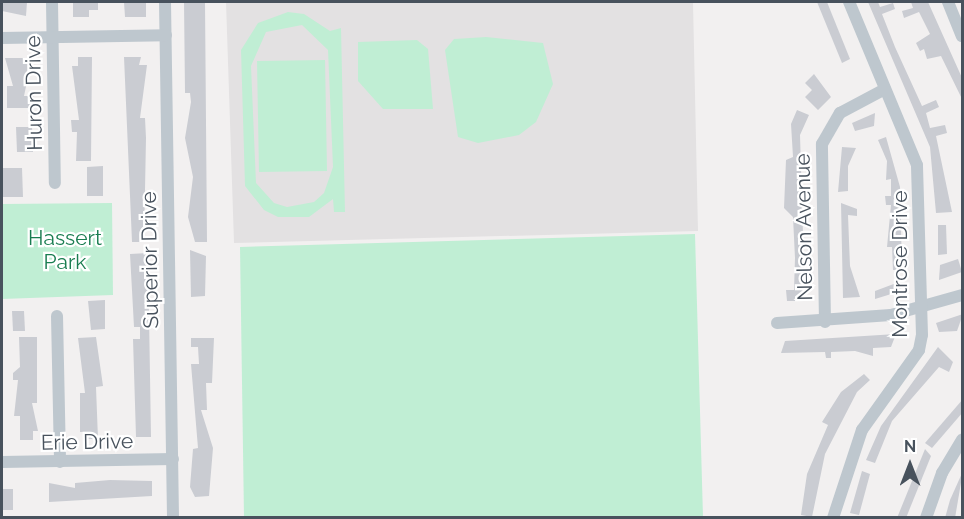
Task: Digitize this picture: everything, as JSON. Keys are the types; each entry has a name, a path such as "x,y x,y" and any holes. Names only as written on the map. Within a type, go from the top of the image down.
{"street":[{"name":"Huron Drive","path":"52,2 55,183"},
{"name":"Superior Drive","path":"165,2 173,517"},
{"name":"Montrose Drive","path":"833,518 862,430 919,350 921,309 917,165 883,90 849,2"},
{"path":"948,2 963,36"},
{"path":"2,38 165,35"},
{"name":"Nelson Avenue","path":"825,322 822,144 840,113 883,90"},
{"path":"777,323 825,322 921,309 963,295"},
{"path":"57,316 60,462"},
{"path":"926,518 942,472 963,440"},
{"name":"Erie Drive","path":"2,462 173,459"}],"shaded area":[{"path":"226,2 693,2 698,231 234,243"}],"green space":[{"path":"288,12 304,14 330,31 341,28 345,212 334,212 333,199 309,217 278,217 264,210 245,186 241,50 258,23","holes":["302,25 328,50 333,167 324,193 314,202 287,207 274,203 256,183 251,66 266,32"]},
{"path":"486,37 543,43 553,84 536,122 519,135 478,143 458,137 445,50 454,39"},
{"path":"417,40 428,49 433,109 383,109 358,81 358,42"},
{"path":"325,60 327,171 259,172 257,61"},
{"name":"Hassert Park","path":"112,203 113,295 2,299 2,204"},
{"path":"695,234 703,517 244,517 240,247"}],"building":[{"path":"2,2 27,2 26,16 2,11"},
{"path":"73,2 98,2 98,10 89,10 89,17 73,17"},
{"path":"124,2 146,2 146,17 125,17"},
{"path":"184,2 205,2 207,242 195,242 188,217 193,177 185,138 191,102 190,93 185,93"},
{"path":"817,2 827,2 850,59 842,63"},
{"path":"868,2 878,2 880,7 893,3 895,9 882,14 895,47 922,106 936,100 939,107 926,113 930,128 945,125 947,133 936,136 952,212 936,213 930,147"},
{"path":"911,2 928,2 963,80 963,101 941,56 927,59 924,49 920,51 916,43 930,34 919,12 904,18 902,11 913,8"},
{"path":"78,57 92,57 91,161 76,161 77,132 72,132 71,120 79,120 72,66 78,66"},
{"path":"124,57 141,57 139,65 147,65 140,118 145,118 146,138 144,242 132,242"},
{"path":"5,58 32,58 24,96 34,96 33,108 7,108 7,86 13,86"},
{"path":"814,74 831,97 818,110 805,97 812,90 805,83"},
{"path":"797,110 809,115 800,135 805,301 787,301 786,290 794,290 795,258 793,217 784,208 786,160 793,157 791,124"},
{"path":"875,113 874,126 855,131 852,123"},
{"path":"16,127 32,127 33,152 17,152"},
{"path":"886,137 900,187 902,270 893,270 892,247 887,247 891,205 886,205 885,196 891,196 891,179 886,180 887,161 878,140"},
{"path":"842,147 856,148 848,166 848,191 838,192"},
{"path":"103,166 103,196 87,196 87,167"},
{"path":"2,168 22,168 23,197 2,197"},
{"path":"841,203 857,209 857,216 848,215 850,266 860,297 843,298"},
{"path":"938,225 946,225 947,254 938,255"},
{"path":"190,250 206,256 205,296 191,297"},
{"path":"148,253 151,437 136,437 133,339 140,339 140,327 134,327 130,254"},
{"path":"958,259 962,272 939,280 940,265"},
{"path":"899,282 901,291 875,299 875,291"},
{"path":"105,300 105,329 91,330 88,301"},
{"path":"12,311 24,311 25,331 13,331"},
{"path":"963,314 957,331 939,332 936,323"},
{"path":"896,334 891,347 873,348 873,356 855,351 831,352 831,358 826,358 825,352 781,353 785,341"},
{"path":"19,337 37,337 37,403 32,403 38,431 33,431 33,440 20,440 20,416 14,416 18,380 13,380 13,373 20,367"},
{"path":"96,337 103,386 96,387 98,439 86,439 86,432 80,432 80,393 85,393 78,338"},
{"path":"191,338 214,338 212,383 206,383 207,410 201,410 213,448 209,496 195,497 190,487 193,449 198,448 191,364 199,364 198,347 191,347"},
{"path":"938,347 953,362 949,372 939,367 892,421 875,463 866,460 881,426"},
{"path":"864,374 870,380 857,392 825,454 812,517 801,515 807,474 828,425 822,422 841,392"},
{"path":"963,399 963,412 932,448 925,443"},
{"path":"925,449 931,456 906,518 897,518"},
{"path":"862,471 870,474 859,515 850,513"},
{"path":"963,471 955,518 945,518 950,500"},
{"path":"110,480 152,481 152,496 49,502 49,483 75,488 75,483"},
{"path":"2,489 13,489 13,510 3,510"}]}
